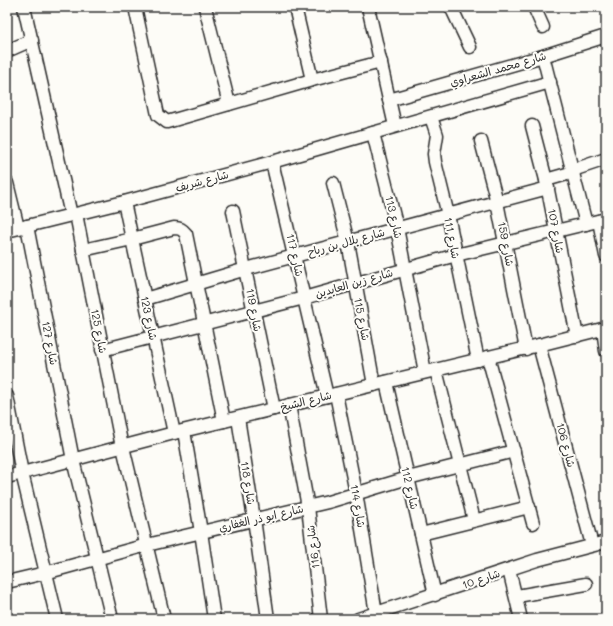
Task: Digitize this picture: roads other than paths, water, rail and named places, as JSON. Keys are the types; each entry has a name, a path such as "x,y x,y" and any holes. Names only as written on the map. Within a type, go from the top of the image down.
{"street":[{"name":"شارع 125","path":"24,7 83,250 102,350 123,447 164,619"},
{"path":"135,7 158,115 167,122 312,80 381,62"},
{"path":"205,7 228,104"},
{"path":"295,7 312,80"},
{"path":"368,7 395,126"},
{"path":"451,7 470,47"},
{"path":"534,7 543,27"},
{"name":"شارع محمد الشعراوي","path":"389,100 543,56 606,36"},
{"path":"7,51 32,40"},
{"path":"543,56 574,171 586,224"},
{"name":"شارع شريف","path":"17,229 272,162 550,82"},
{"name":"شارع 111","path":"431,117 437,135 434,154 435,162 456,255 483,359 514,451 533,523"},
{"name":"شارع 107","path":"532,126 547,184 577,336"},
{"name":"شارع 113","path":"373,133 397,228 405,269 430,371 460,465 474,520"},
{"name":"شارع 159","path":"481,141 497,202 526,349"},
{"name":"شارع بلال بن رباح","path":"144,299 246,269 497,202 547,184 574,171 606,159"},
{"name":"شارع 117","path":"272,162 304,298 331,395"},
{"name":"شارع 115","path":"333,182 348,242 355,283 380,383"},
{"name":"شارع 127","path":"7,183 112,619"},
{"name":"شارع 123","path":"124,202 144,299 179,432 201,532 214,619"},
{"name":"شارع 119","path":"233,211 274,409"},
{"path":"602,220 606,256"},
{"name":"شارع زين العابدين","path":"102,350 304,298 456,255 602,220"},
{"path":"83,250 174,228 183,230 186,234 224,421"},
{"path":"605,328 606,350"},
{"name":"شارع الشيخ","path":"7,477 179,432 539,346 605,328"},
{"name":"شارع 106","path":"539,346 592,545"},
{"name":"شارع 112","path":"380,383 408,478 435,594"},
{"name":"شارع 114","path":"331,395 356,493 377,616"},
{"path":"7,396 22,473 56,619"},
{"name":"شارع 116","path":"289,405 308,507 321,619"},
{"name":"شارع 118","path":"238,418 268,619"},
{"name":"شارع ابو ذر الغفاري","path":"7,582 147,545 308,507 408,478 514,451"},
{"path":"421,534 529,507"},
{"name":"شارع 10","path":"358,619 377,616 435,594 537,560 606,542"},
{"path":"509,570 517,596 521,619"},
{"path":"517,596 586,584"}]}
